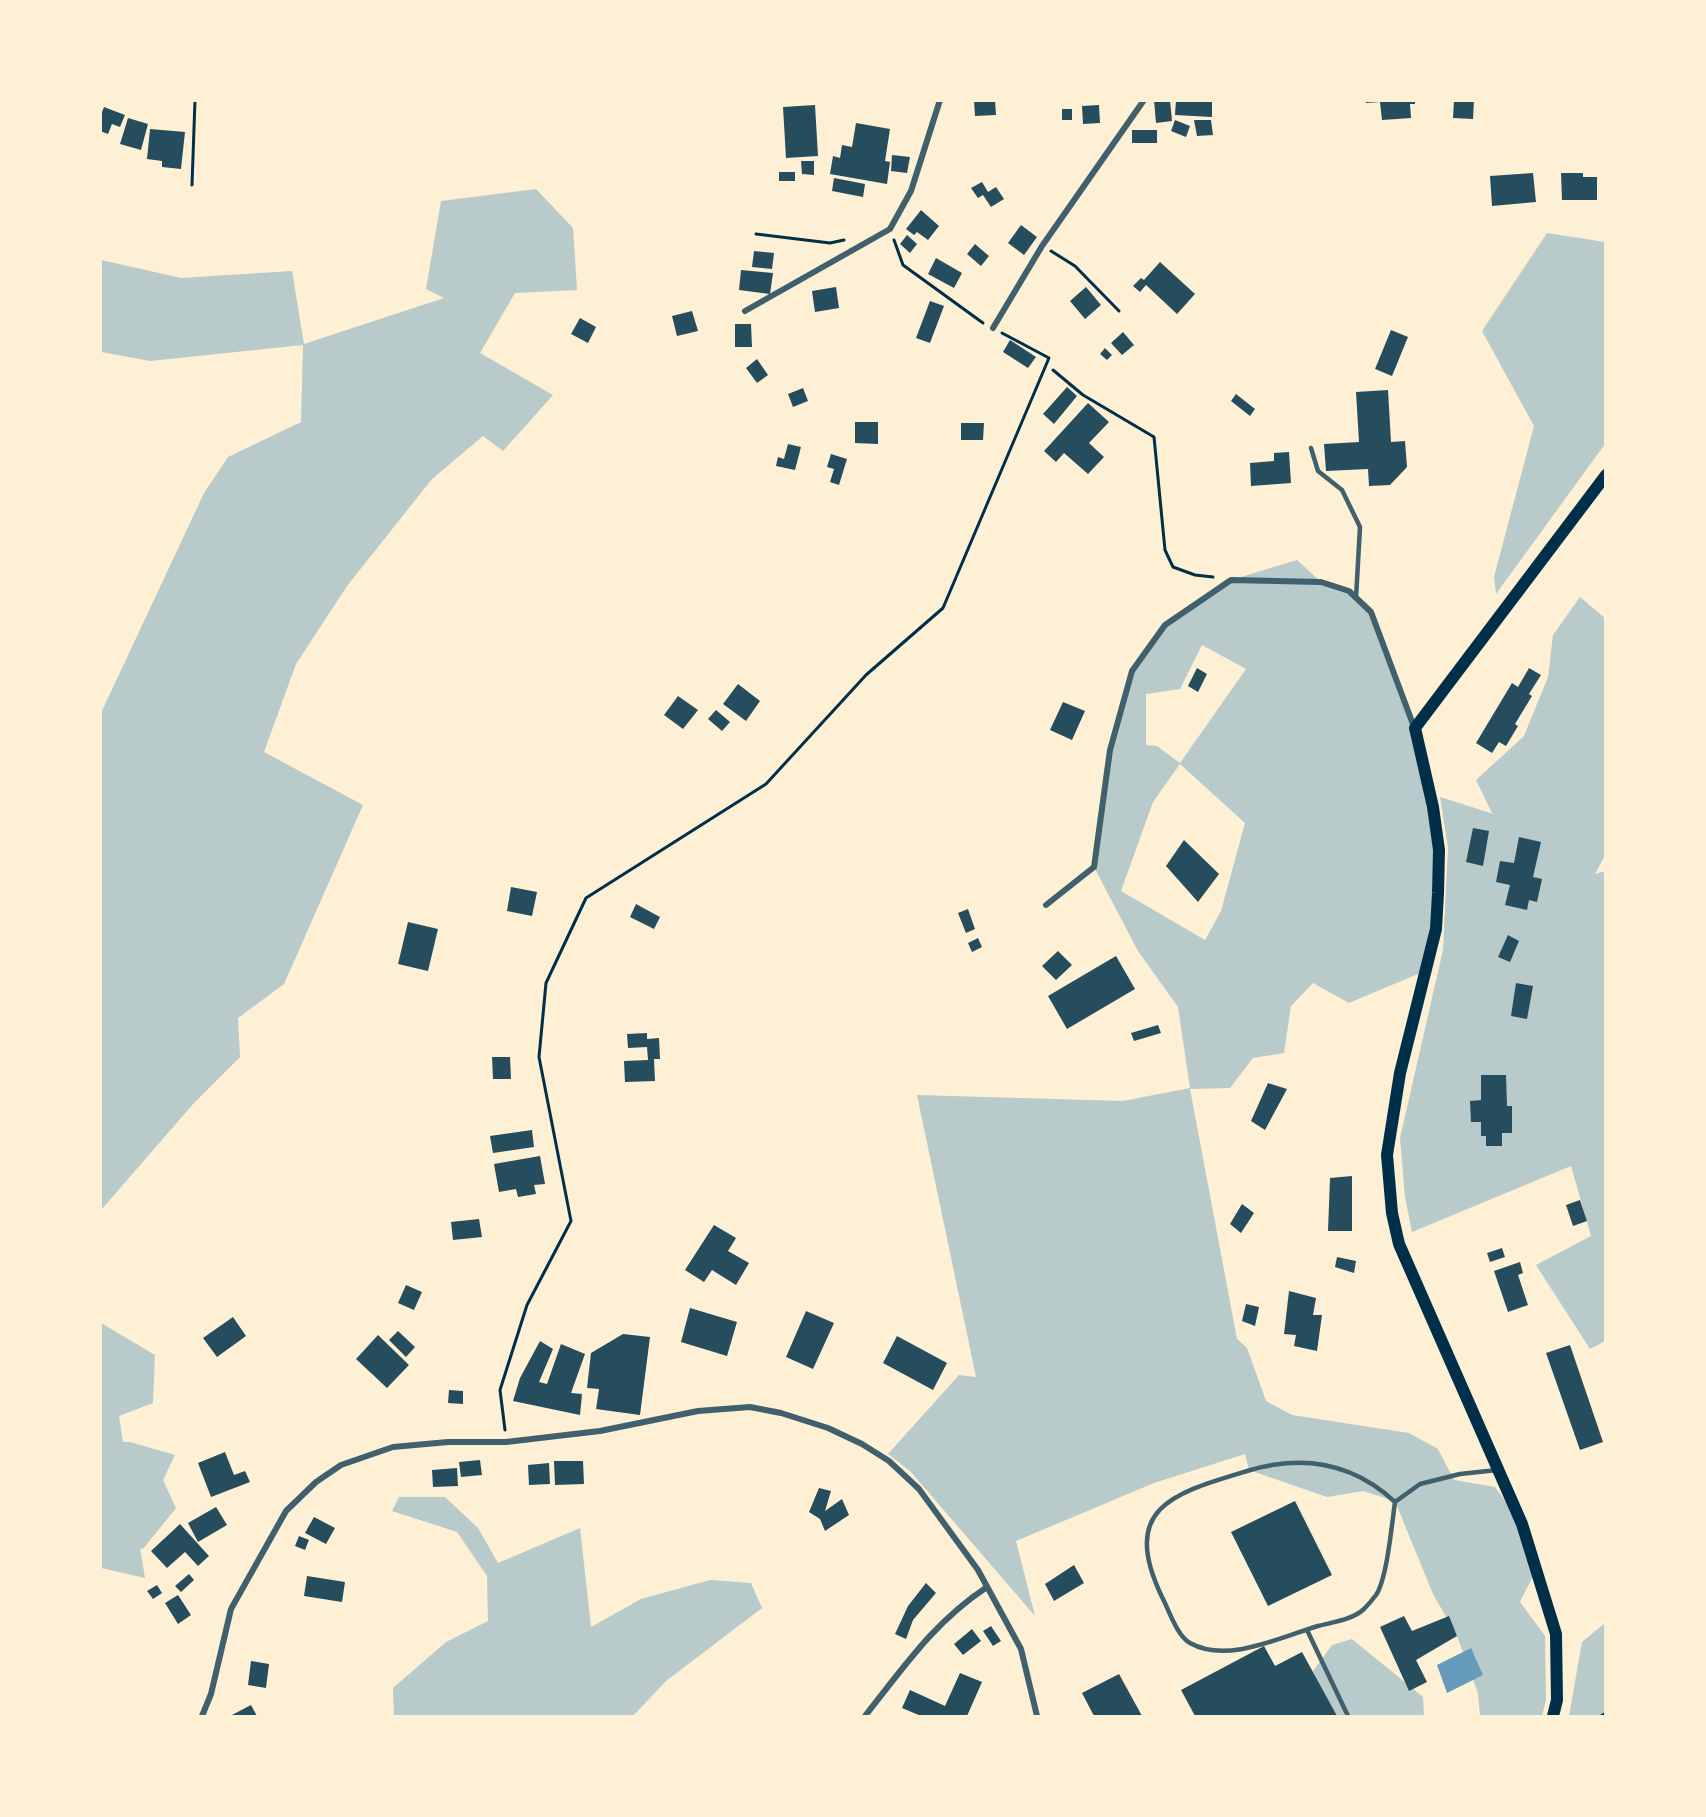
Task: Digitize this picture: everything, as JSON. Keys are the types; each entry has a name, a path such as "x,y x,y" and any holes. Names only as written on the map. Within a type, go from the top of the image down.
{"main road":[{"path":"1552,1716 1557,1700 1556,1634 1517,1508 1399,1244 1388,1180 1387,1155 1400,1072 1436,929 1439,850 1435,818 1415,728 1605,475"}],"street":[{"path":"745,311 890,229 911,191 940,100"},
{"path":"993,328 1042,246 1144,100"},
{"path":"1046,905 1094,867 1110,750 1132,671 1165,625 1231,580 1321,582 1349,591 1371,612 1415,728"},
{"path":"202,1716 211,1694 231,1609 286,1511 316,1482 341,1465 393,1447 448,1442 506,1442 600,1431 698,1411 750,1407 781,1413 828,1428 890,1461 919,1489 987,1587 1021,1649 1037,1716"},
{"path":"865,1716 930,1633 958,1606 987,1587"}],"lane":[{"path":"1311,448 1318,471 1342,490 1360,527 1356,598"},
{"path":"1395,1502 1374,1483 1351,1471 1324,1465 1286,1463 1257,1468 1207,1484 1161,1506 1150,1523 1146,1544 1160,1591 1187,1642 1203,1649 1229,1650 1348,1618 1364,1609 1378,1592 1395,1502 1420,1484 1460,1474 1499,1470"},
{"path":"1307,1630 1348,1716"}],"path":[{"path":"192,185 195,100"},
{"path":"506,1442 500,1390 527,1305 570,1221 539,1057 546,983 586,898 766,784 866,675 943,608 1049,358 993,328 903,265 890,229"},
{"path":"756,234 830,243 850,238"},
{"path":"1042,246 1075,266 1119,311"},
{"path":"1053,370 1083,395 1154,437 1166,550 1173,567 1195,575 1231,580"},
{"path":"1601,1716 1605,1713"}],"shaded area":[{"path":"536,189 573,228 577,290 515,293 480,353 553,395 503,451 483,436 432,479 347,586 296,664 264,752 363,805 284,984 238,1018 240,1057 194,1103 101,1210 101,713 204,493 228,457 301,422 303,345 150,361 101,352 101,260 181,278 292,271 304,344 444,298 426,289 441,201"},
{"path":"1547,233 1605,242 1605,444 1496,594 1494,577 1534,426 1482,331"},
{"path":"1297,560 1321,582 1349,591 1371,612 1415,728 1425,769 1438,893 1425,971 1349,1003 1313,983 1291,1006 1284,1053 1253,1058 1230,1088 1190,1089 1237,1339 1247,1348 1266,1401 1292,1415 1409,1433 1438,1449 1454,1480 1495,1487 1522,1524 1536,1570 1520,1602 1545,1636 1546,1700 1542,1716 1480,1716 1478,1693 1457,1636 1433,1594 1395,1501 1363,1491 1327,1497 1249,1470 1245,1454 1154,1483 1016,1541 1035,1616 910,1471 888,1454 959,1375 976,1377 917,1095 1123,1101 1190,1088 1178,1007 1138,951 1094,867 1110,750 1132,671 1165,625 1231,580","holes":["1202,645 1246,669 1180,763 1157,746 1146,745 1146,694 1180,689","1180,764 1245,823 1221,911 1205,940 1121,891 1153,802"]},
{"path":"1580,597 1606,619 1606,853 1595,874 1605,871 1605,1341 1590,1349 1536,1265 1591,1236 1571,1166 1412,1232 1405,1197 1400,1138 1443,950 1448,848 1440,797 1497,815 1492,813 1476,780 1524,736 1548,677 1553,635"},
{"path":"101,1323 155,1355 153,1403 119,1416 123,1442 175,1455 163,1480 176,1508 143,1549 140,1548 145,1578 101,1568"},
{"path":"399,1497 445,1497 478,1528 498,1563 580,1528 591,1627 641,1599 710,1580 751,1583 762,1608 666,1681 633,1716 394,1716 393,1688 446,1642 488,1621 487,1576 457,1532 392,1511"},
{"path":"1605,1623 1605,1716 1569,1716 1582,1642"},
{"path":"1352,1639 1423,1697 1424,1716 1329,1716 1313,1671 1332,1645"}],"water":[{"path":"1471,1648 1483,1675 1447,1693 1437,1665"}],"building":[{"path":"974,100 995,100 996,115 975,116"},
{"path":"1154,100 1170,100 1172,121 1156,123"},
{"path":"1176,100 1212,100 1212,117 1175,115"},
{"path":"1365,100 1415,100 1415,104 1410,104 1411,118 1382,120 1380,102 1366,103"},
{"path":"1454,100 1474,100 1473,119 1453,118"},
{"path":"815,105 818,156 786,158 783,107"},
{"path":"1099,105 1100,123 1083,124 1082,106"},
{"path":"104,107 125,115 120,127 112,124 108,134 100,131 100,117"},
{"path":"1062,109 1072,109 1072,120 1062,120"},
{"path":"128,118 148,124 141,150 120,144"},
{"path":"1175,120 1190,126 1186,137 1171,131"},
{"path":"1194,120 1211,120 1213,135 1197,136"},
{"path":"856,123 890,129 885,161 890,162 887,184 830,174 833,156 840,158 842,145 852,147"},
{"path":"150,129 185,132 181,169 162,167 162,161 147,159"},
{"path":"1132,130 1157,130 1157,143 1132,143"},
{"path":"892,155 910,157 907,173 891,171"},
{"path":"801,161 814,161 814,175 802,174"},
{"path":"779,172 795,172 795,181 779,181"},
{"path":"1533,173 1536,202 1492,206 1490,176"},
{"path":"1561,173 1583,173 1583,177 1597,177 1597,200 1562,200"},
{"path":"834,178 865,184 863,197 832,191"},
{"path":"982,182 988,192 996,187 1004,199 991,207 983,195 978,198 971,188"},
{"path":"921,210 939,226 928,240 917,232 914,235 906,229"},
{"path":"1021,225 1037,237 1024,255 1008,243"},
{"path":"907,235 917,244 910,253 900,244"},
{"path":"975,244 989,256 981,266 967,254"},
{"path":"754,251 774,253 772,269 752,267"},
{"path":"936,258 962,273 954,288 928,274"},
{"path":"1160,262 1195,294 1177,314 1146,285 1140,292 1133,286 1141,278 1144,280"},
{"path":"741,270 773,273 770,294 739,290"},
{"path":"836,287 839,308 815,312 812,291"},
{"path":"1086,287 1101,305 1085,319 1070,301"},
{"path":"930,301 944,306 930,343 916,338"},
{"path":"692,311 698,331 677,336 672,316"},
{"path":"580,318 596,327 588,343 571,334"},
{"path":"735,324 751,324 752,347 735,347"},
{"path":"1391,330 1408,337 1392,376 1375,369"},
{"path":"1123,332 1134,345 1122,355 1111,343"},
{"path":"1010,340 1036,357 1028,368 1003,352"},
{"path":"1105,348 1112,355 1107,360 1100,354"},
{"path":"757,359 768,375 757,383 746,368"},
{"path":"1067,387 1077,396 1054,424 1043,414"},
{"path":"803,388 808,401 793,407 788,394"},
{"path":"1388,390 1391,442 1405,441 1407,467 1390,485 1369,486 1368,469 1326,471 1324,444 1359,442 1356,392"},
{"path":"1236,394 1255,409 1250,416 1231,401"},
{"path":"1088,403 1109,422 1089,443 1104,457 1088,474 1064,453 1056,462 1044,451"},
{"path":"855,422 878,422 878,444 855,443"},
{"path":"961,423 984,423 983,440 961,440"},
{"path":"788,444 801,447 795,470 776,466 778,457 784,459"},
{"path":"1289,452 1291,483 1251,486 1250,463 1274,461 1274,453"},
{"path":"831,454 847,459 839,485 830,482 834,469 827,467"},
{"path":"1197,668 1207,674 1198,692 1188,686"},
{"path":"1529,668 1541,675 1529,694 1532,696 1515,724 1518,726 1506,746 1499,742 1492,753 1476,743 1512,683 1518,687"},
{"path":"738,684 760,701 746,721 723,704"},
{"path":"678,696 698,710 683,729 664,715"},
{"path":"1063,702 1085,711 1072,740 1050,730"},
{"path":"716,710 730,722 722,731 708,719"},
{"path":"1473,828 1489,831 1483,866 1466,862"},
{"path":"1519,837 1541,842 1533,877 1542,879 1537,902 1529,900 1527,910 1505,905 1510,885 1496,882 1500,861 1514,863"},
{"path":"1184,840 1219,874 1198,902 1166,866"},
{"path":"511,887 537,892 532,916 507,911"},
{"path":"636,904 660,917 654,929 630,917"},
{"path":"968,909 975,929 966,933 958,913"},
{"path":"408,922 438,929 428,971 398,964"},
{"path":"1508,935 1519,941 1510,962 1498,957"},
{"path":"978,938 982,947 972,952 968,943"},
{"path":"1058,951 1072,965 1056,980 1042,966"},
{"path":"1116,956 1135,989 1067,1029 1048,996"},
{"path":"1516,983 1533,986 1527,1019 1511,1016"},
{"path":"1158,1025 1161,1033 1134,1041 1131,1033"},
{"path":"647,1033 647,1039 659,1038 660,1059 654,1059 655,1081 625,1082 624,1061 648,1060 647,1047 628,1048 627,1034"},
{"path":"492,1057 510,1057 511,1079 493,1079"},
{"path":"1481,1075 1506,1075 1507,1106 1512,1106 1512,1133 1502,1133 1502,1146 1486,1146 1486,1136 1481,1136 1481,1122 1471,1122 1470,1101 1481,1100"},
{"path":"1268,1083 1287,1089 1265,1130 1251,1121"},
{"path":"532,1130 534,1147 493,1153 490,1136"},
{"path":"540,1156 545,1184 534,1185 536,1194 518,1197 516,1189 499,1192 494,1164"},
{"path":"1352,1176 1352,1231 1328,1231 1330,1178"},
{"path":"1580,1200 1587,1221 1573,1226 1566,1205"},
{"path":"1242,1204 1254,1213 1241,1233 1230,1224"},
{"path":"479,1219 482,1237 453,1240 451,1222"},
{"path":"714,1225 736,1238 728,1251 749,1263 736,1285 712,1270 704,1282 685,1270"},
{"path":"1502,1248 1505,1257 1490,1262 1487,1253"},
{"path":"1337,1257 1356,1261 1354,1273 1335,1267"},
{"path":"1520,1262 1523,1273 1518,1275 1528,1305 1508,1312 1494,1271"},
{"path":"406,1285 422,1292 414,1310 398,1303"},
{"path":"1289,1291 1316,1298 1313,1315 1322,1315 1317,1351 1294,1346 1296,1335 1284,1334"},
{"path":"1246,1304 1259,1307 1255,1326 1242,1321"},
{"path":"690,1308 737,1322 727,1356 681,1342"},
{"path":"806,1311 834,1323 813,1369 786,1357"},
{"path":"233,1317 246,1336 217,1357 203,1338"},
{"path":"398,1331 415,1347 406,1357 389,1340"},
{"path":"623,1334 650,1337 640,1415 596,1409 599,1389 587,1388 591,1353"},
{"path":"378,1335 409,1365 387,1388 356,1359"},
{"path":"897,1336 947,1363 933,1390 883,1363"},
{"path":"540,1341 553,1349 539,1382 547,1384 561,1344 585,1354 571,1393 582,1394 580,1415 513,1401 520,1378"},
{"path":"1570,1345 1603,1442 1580,1450 1546,1353"},
{"path":"449,1390 463,1391 463,1404 448,1403"},
{"path":"225,1452 234,1475 245,1471 250,1482 211,1497 198,1463"},
{"path":"480,1460 482,1475 461,1477 459,1462"},
{"path":"554,1461 583,1461 584,1484 555,1485"},
{"path":"549,1463 550,1484 529,1485 528,1465"},
{"path":"457,1468 458,1486 433,1487 432,1470"},
{"path":"819,1488 831,1491 825,1511 842,1499 849,1515 825,1531 820,1519 809,1512"},
{"path":"1295,1501 1332,1575 1268,1606 1231,1532"},
{"path":"216,1507 227,1525 198,1542 188,1523"},
{"path":"314,1517 335,1528 326,1544 305,1533"},
{"path":"180,1524 209,1556 198,1566 185,1552 167,1568 151,1551"},
{"path":"299,1536 309,1540 305,1550 295,1546"},
{"path":"1074,1565 1084,1583 1054,1601 1045,1584"},
{"path":"189,1574 194,1580 181,1592 175,1586"},
{"path":"307,1576 345,1582 342,1602 304,1596"},
{"path":"926,1583 936,1593 913,1620 906,1639 895,1634 908,1606"},
{"path":"157,1585 162,1593 153,1599 147,1591"},
{"path":"178,1595 191,1615 178,1624 165,1603"},
{"path":"1404,1616 1412,1631 1449,1616 1457,1636 1416,1660 1427,1682 1409,1691 1380,1627"},
{"path":"991,1626 1001,1641 993,1646 983,1631"},
{"path":"972,1629 981,1641 963,1655 954,1644"},
{"path":"1264,1646 1275,1666 1302,1652 1337,1716 1195,1716 1181,1690"},
{"path":"251,1661 269,1664 266,1688 248,1685"},
{"path":"960,1673 982,1682 967,1716 921,1716 902,1708 910,1690 945,1706"},
{"path":"1119,1674 1142,1716 1094,1716 1082,1693"},
{"path":"251,1705 257,1716 230,1716"}]}
